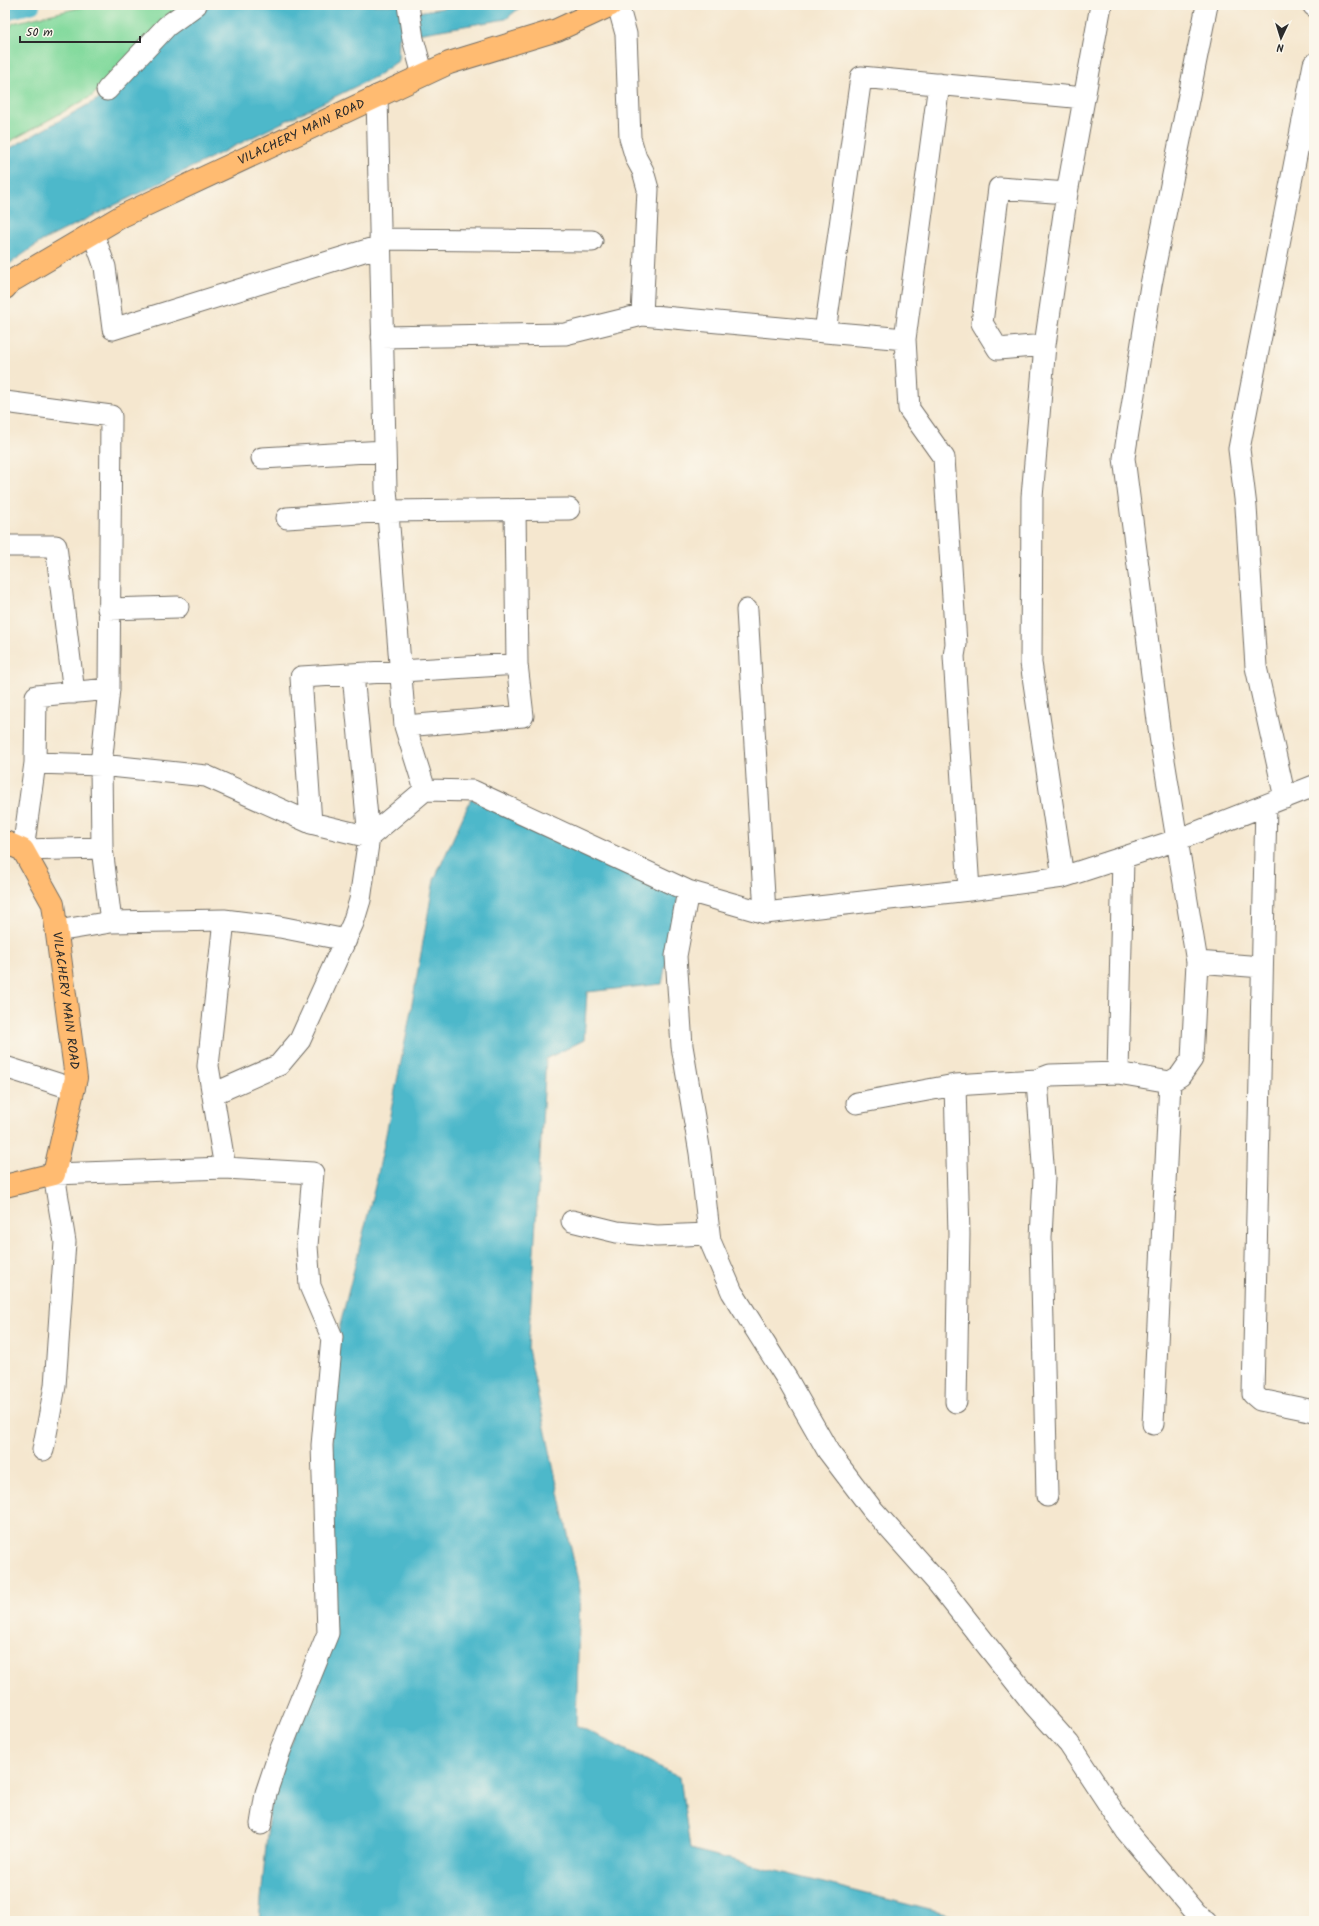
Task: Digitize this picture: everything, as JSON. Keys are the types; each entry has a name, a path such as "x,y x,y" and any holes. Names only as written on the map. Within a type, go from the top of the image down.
{"main road":[{"name":"VILACHERY MAIN ROAD","path":"5,288 10,282 129,213 377,96 449,63 557,30 611,5"},
{"name":"VILACHERY MAIN ROAD","path":"14,846 53,904 76,1078 54,1174"},
{"path":"5,1186 54,1174"}],"street":[{"path":"107,90 167,26 196,5"},
{"path":"408,5 413,39 423,75"},
{"path":"618,5 626,34 630,138 648,189 642,315"},
{"path":"1063,877 1031,663 1032,497 1045,346 1067,193 1101,5"},
{"path":"857,1103 955,1085 1037,1080 1050,1075 1118,1073 1170,1082 1180,1076 1192,1060 1197,962 1160,736 1124,458 1151,285 1207,5"},
{"path":"825,332 861,77 1084,98"},
{"path":"1285,798 1256,667 1246,508 1239,449 1313,77"},
{"path":"939,84 905,339 909,409 944,458 956,644 954,656 969,890"},
{"path":"377,96 385,450 388,511 405,726 425,790"},
{"path":"1045,346 998,349 982,323 1000,188 1067,193"},
{"path":"93,233 105,267 113,329 380,242 592,241"},
{"path":"382,336 565,334 642,315 905,339"},
{"path":"5,402 111,416 108,609 109,689 101,765 102,848 111,922"},
{"path":"262,458 385,450"},
{"path":"287,518 388,511 569,509"},
{"path":"405,726 523,716 517,664 515,510"},
{"path":"5,546 56,546 74,692"},
{"path":"108,609 178,607"},
{"path":"747,610 765,913"},
{"path":"311,823 301,677 401,673 517,664"},
{"path":"212,1094 279,1065 300,1040 346,940 360,900 369,837 353,675"},
{"path":"102,848 14,846 35,764 36,696 109,689"},
{"path":"35,764 101,765 206,776 311,823 369,837"},
{"path":"369,837 425,790 473,791 688,891 765,913 969,890 1063,877 1177,840 1314,786"},
{"path":"1266,805 1253,1394 1260,1400 1314,1411"},
{"path":"1118,1073 1123,858"},
{"path":"688,891 676,956 682,1046 700,1153 710,1241 732,1292 787,1379 828,1451 872,1509 936,1580 1034,1705 1070,1744 1127,1832 1197,1915 1207,1921"},
{"path":"57,931 111,922 224,920 280,926 346,940"},
{"path":"224,920 208,1066 225,1168"},
{"path":"1197,962 1262,967"},
{"path":"5,1067 74,1089"},
{"path":"1037,1080 1044,1178 1041,1238 1047,1496"},
{"path":"1153,1424 1170,1082"},
{"path":"955,1085 959,1234 956,1402"},
{"path":"43,1450 55,1386 66,1242 54,1174 225,1168 313,1173 307,1246 310,1286 332,1337 322,1445 328,1633 280,1751 266,1793 261,1824"},
{"path":"572,1221 617,1232 657,1236 709,1234"}],"green space":[{"path":"92,5 190,5 165,24 92,96 5,144 5,37 13,23"}],"water":[{"path":"201,5 402,5 405,14 463,5 523,5 506,19 399,37 398,61 377,76 42,241 5,267 5,151 102,97"},
{"path":"471,799 679,893 662,984 587,992 584,1040 546,1059 528,1349 580,1590 576,1725 680,1777 690,1849 973,1921 259,1921 271,1791 334,1632 325,1536 339,1329 377,1178 407,1032 434,880"}],"waterway":[{"path":"5,15 7,11 32,5"}]}
